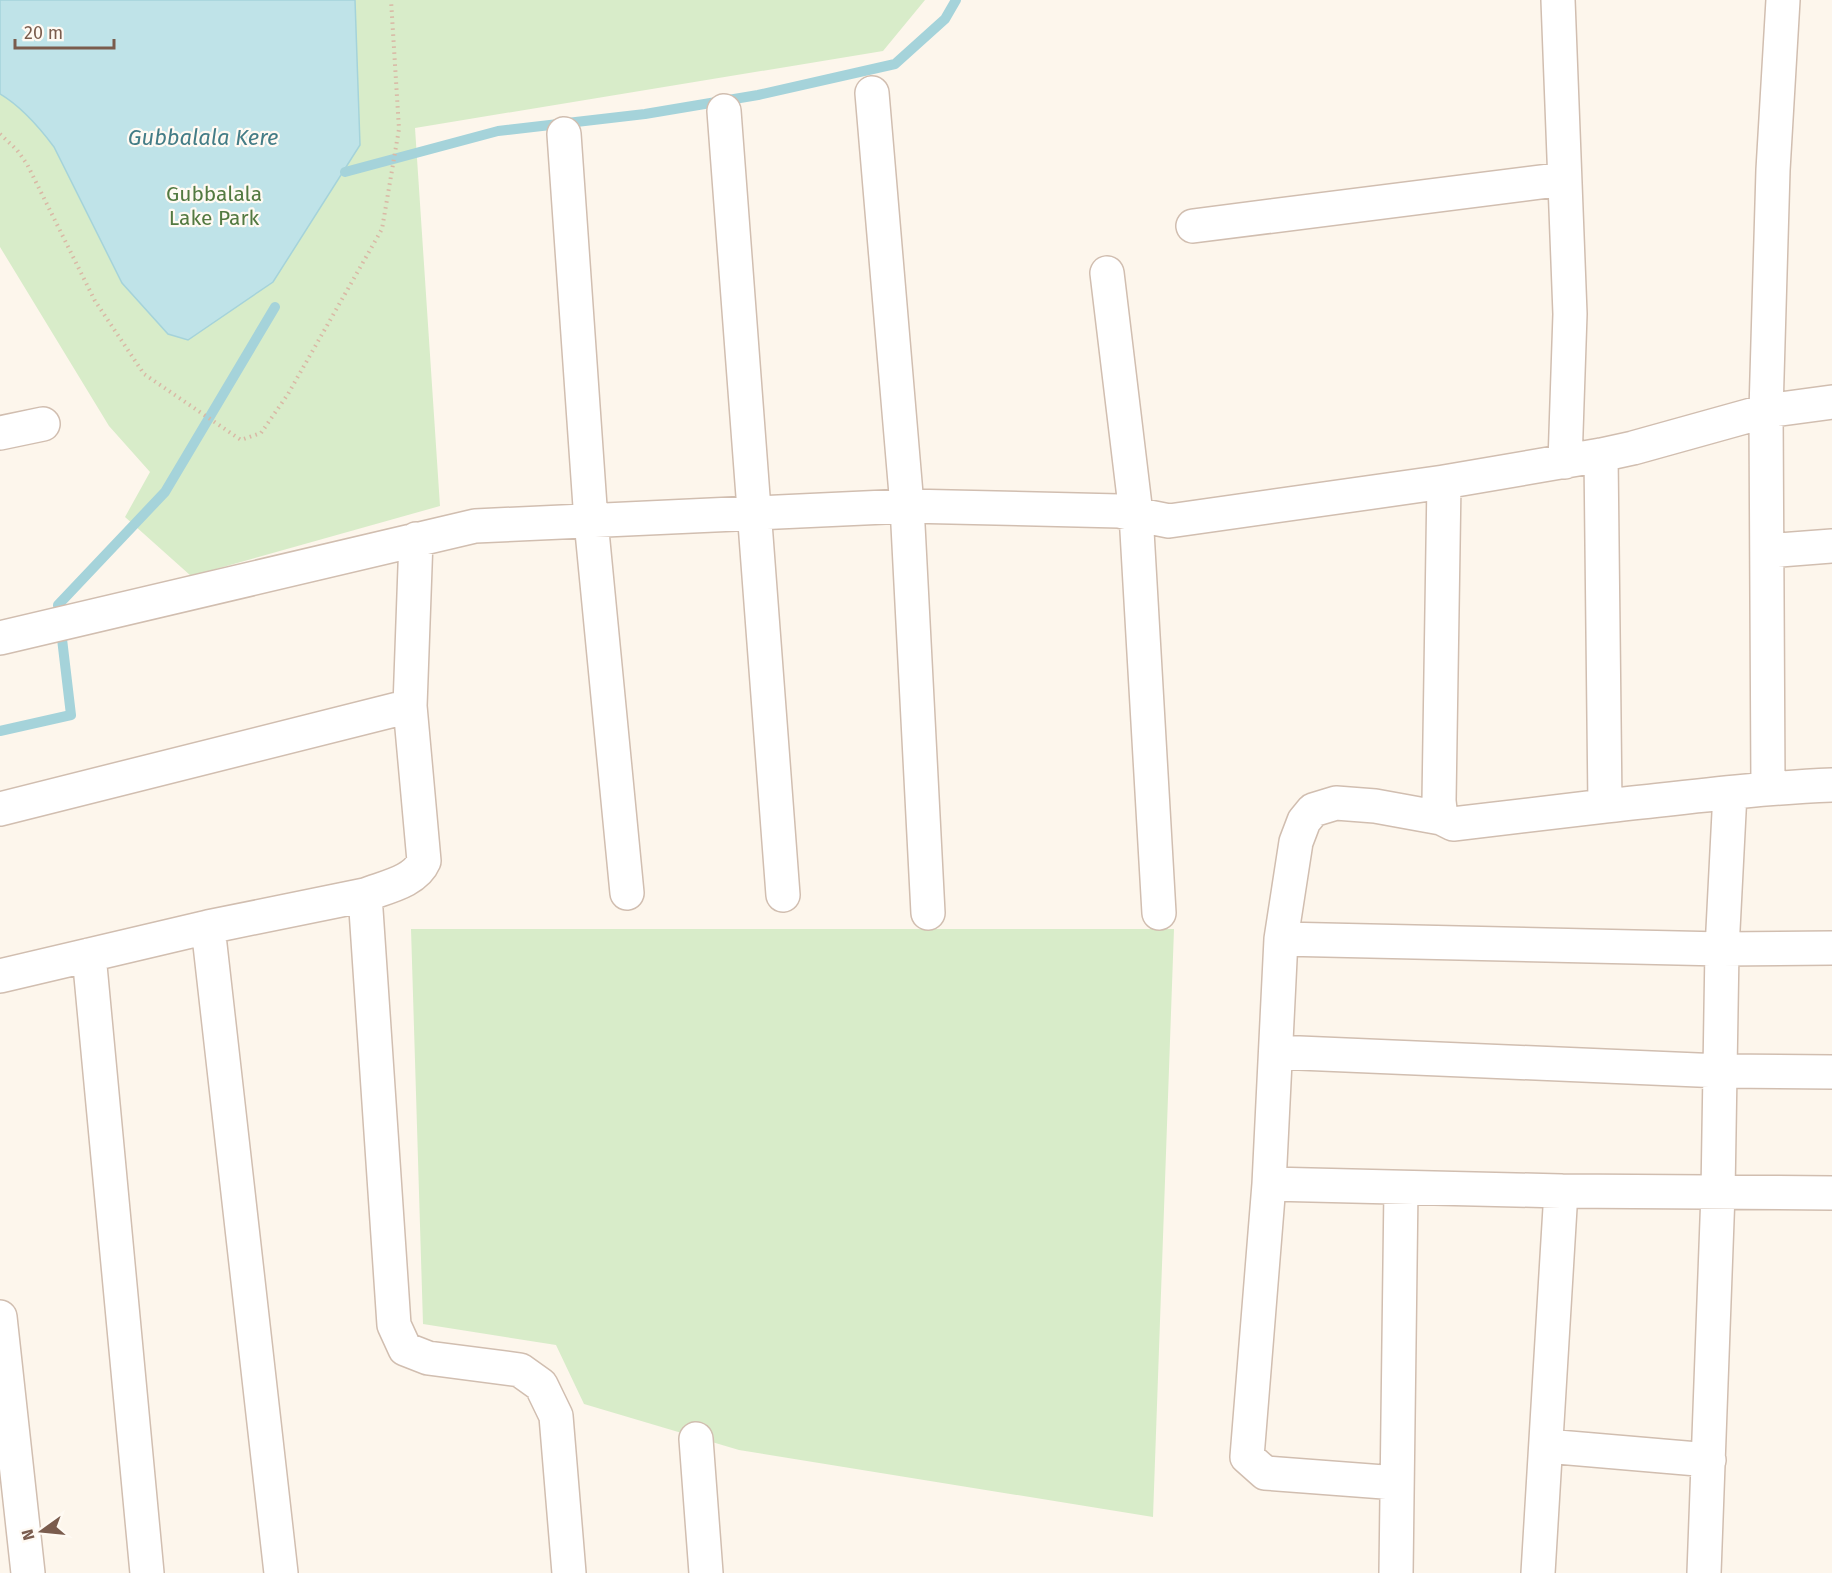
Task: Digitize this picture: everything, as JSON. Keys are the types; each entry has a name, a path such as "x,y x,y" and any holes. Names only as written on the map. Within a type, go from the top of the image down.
{"street":[{"path":"1558,0 1570,314 1565,462"},
{"path":"1768,787 1766,411 1773,170 1783,0"},
{"path":"872,93 907,506 928,913"},
{"path":"724,111 783,895"},
{"path":"564,134 591,521 627,893"},
{"path":"1193,226 1564,179"},
{"path":"1107,273 1136,514 1160,913"},
{"path":"0,638 475,526 907,506 1119,511 1169,521 1444,482 1565,462 1633,448 1766,411 1832,402"},
{"path":"0,433 43,424"},
{"path":"1601,455 1605,806"},
{"path":"1441,818 1439,801 1444,482"},
{"path":"0,976 208,927 365,895 411,877 421,868 424,861 410,706 416,539"},
{"path":"1767,551 1832,546"},
{"path":"0,809 410,706"},
{"path":"1397,1483 1265,1473 1247,1458 1269,1184 1281,939 1296,842 1304,821 1313,810 1336,803 1375,806 1441,818 1453,824 1768,787 1832,785"},
{"path":"1704,1573 1718,1193 1722,949 1730,793"},
{"path":"365,895 394,1325 405,1349 428,1358 520,1370 541,1385 556,1416 569,1573"},
{"path":"208,927 281,1573"},
{"path":"1281,939 1722,949 1832,948"},
{"path":"89,955 147,1573"},
{"path":"1276,1052 1721,1071 1832,1072"},
{"path":"1269,1184 1561,1191 1832,1193"},
{"path":"1396,1573 1401,1188"},
{"path":"1538,1573 1561,1191"},
{"path":"0,1317 28,1573"},
{"path":"696,1439 706,1573"},
{"path":"1546,1446 1709,1460"}],"path":[{"path":"0,134 17,150 27,164 95,301 144,374 241,440 261,433 288,394 382,229 399,129 392,0"}],"green space":[{"name":"Gubbalala Lake Park","path":"0,0 925,0 883,51 415,128 440,506 191,576 125,517 150,472 109,426 0,247"},
{"path":"411,929 1174,929 1153,1517 739,1450 584,1404 556,1345 423,1324"}],"water":[{"name":"Gubbalala Kere","path":"0,0 355,0 360,145 273,282 188,340 168,334 122,283 54,147 30,118 0,94"}],"waterway":[{"path":"345,172 498,131 645,114 758,95 895,64 945,19 956,0"},
{"path":"0,731 71,715 58,605 165,492 275,307"}]}
